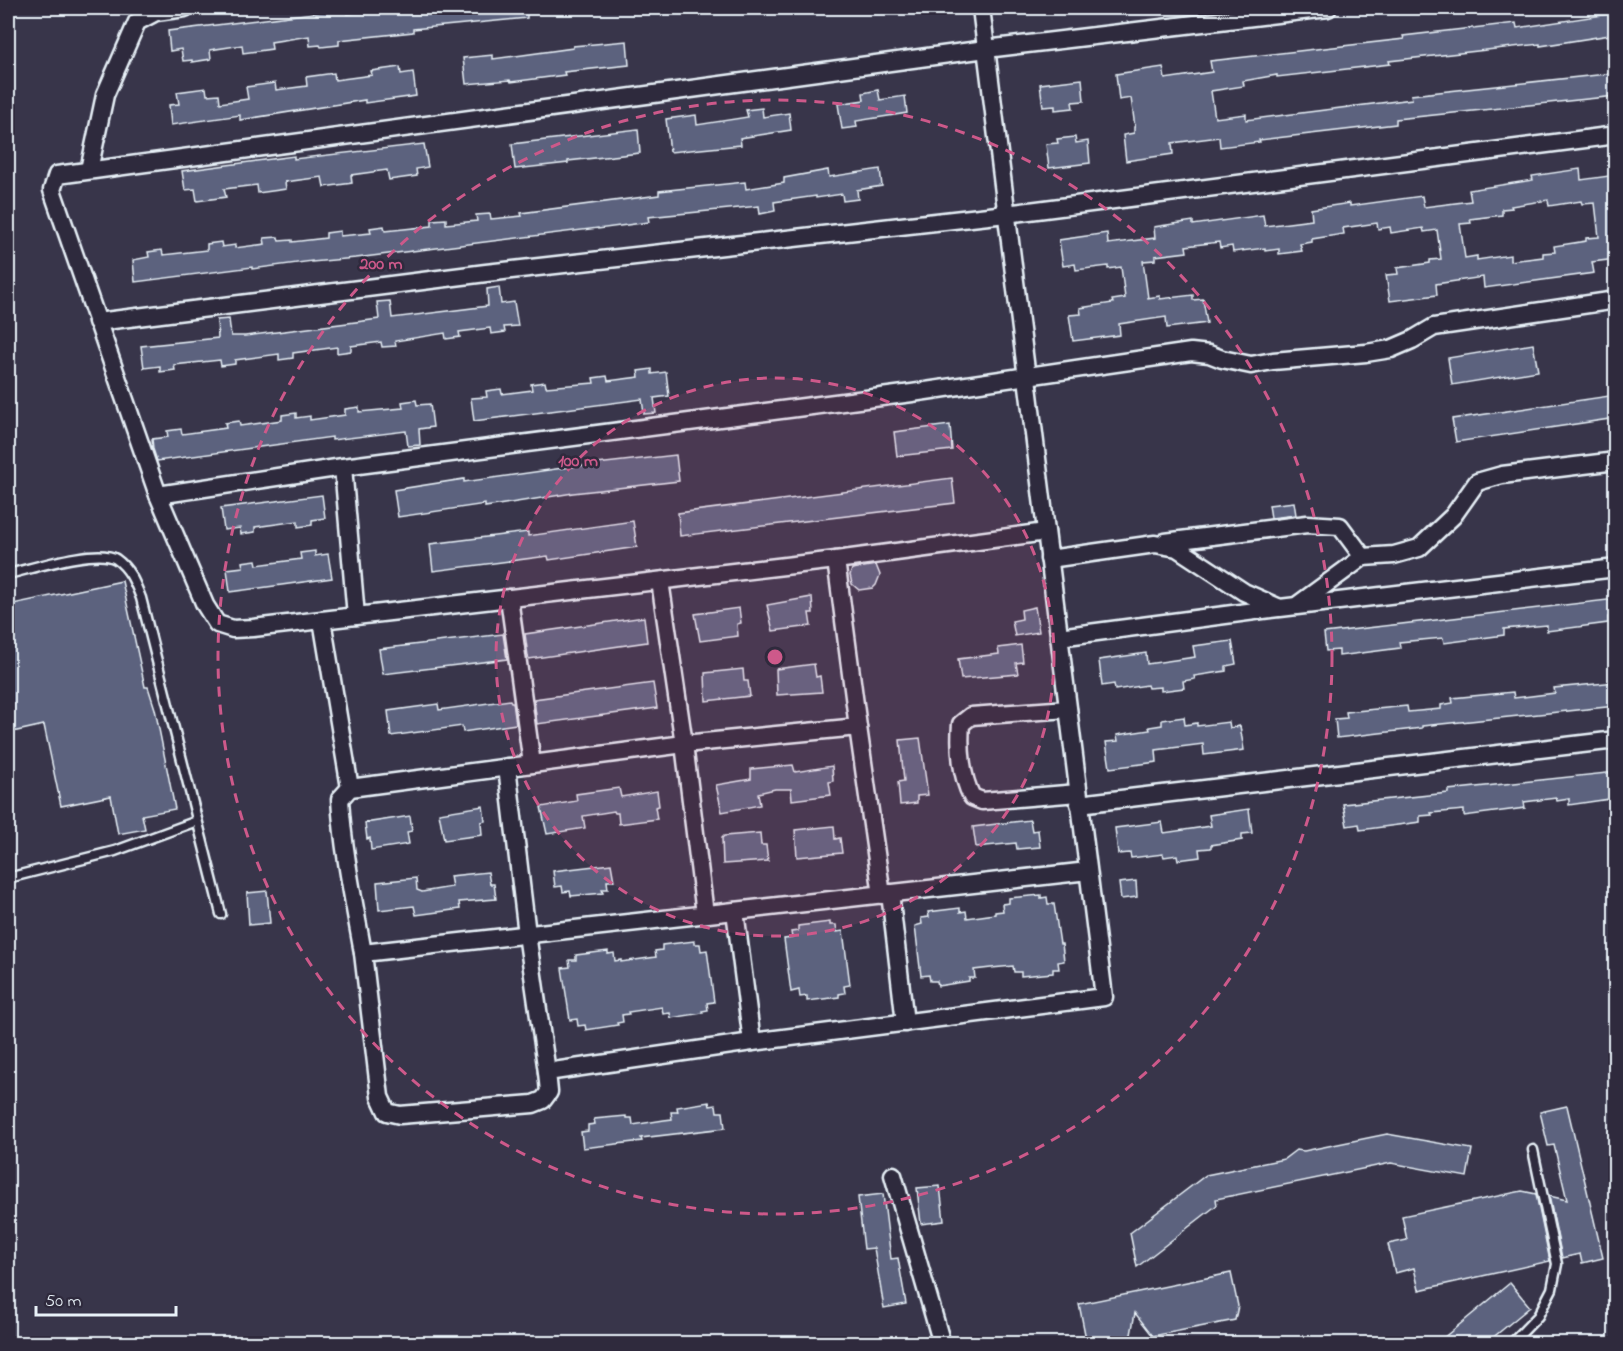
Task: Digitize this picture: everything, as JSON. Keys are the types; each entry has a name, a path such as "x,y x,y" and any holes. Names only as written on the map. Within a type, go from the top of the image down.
{"street":[{"path":"89,170 105,95 137,22 156,12 185,8"},
{"path":"547,1072 752,1042 1104,997 981,8"},
{"path":"1046,532 836,560 322,620 233,629 217,624 205,604 158,495 52,190 57,175 986,49 1328,8"},
{"path":"97,322 486,273 1006,214 1616,135"},
{"path":"158,495 343,467 912,393 1191,352 1209,354 1251,365 1366,353 1390,349 1434,327 1616,300"},
{"path":"1288,607 1363,557 1394,555 1419,548 1453,516 1477,482 1502,475 1616,461"},
{"path":"343,467 356,616"},
{"path":"1049,559 1307,524 1340,526 1363,557"},
{"path":"1155,544 1177,548 1244,592 1288,607"},
{"path":"836,560 858,727 905,1023"},
{"path":"1059,637 1616,568"},
{"path":"660,581 684,744 705,914"},
{"path":"509,598 532,764"},
{"path":"322,620 350,788"},
{"path":"1068,709 970,716 961,724 960,739 967,787 972,797 982,801 1079,798 1616,740"},
{"path":"507,767 549,1092 543,1100 533,1104 400,1115 387,1112 380,1097 363,953 344,849 340,799 350,788 507,767 684,744 858,727"},
{"path":"363,953 1088,871"},
{"path":"735,911 752,1042"},
{"path":"893,1175 942,1344"}],"lane":[{"path":"8,574 89,555 115,558 131,574 141,598 221,914"},
{"path":"8,878 115,851 197,821"},
{"path":"1511,1344 1538,1316 1552,1289 1557,1263 1533,1150"}],"building":[{"path":"413,8 527,8 527,18 413,29 413,32 339,40 339,45 321,47 320,45 310,46 309,36 271,42 272,49 243,53 242,45 210,50 211,59 192,62 192,60 183,61 181,49 170,51 168,31 346,9 347,14"},
{"path":"1616,13 1616,34 1540,46 1540,44 1389,61 1390,64 1277,77 1277,75 1243,81 1244,86 1211,91 1215,118 1246,114 1246,120 1412,99 1411,95 1616,73 1616,96 1396,119 1396,124 1259,140 1260,142 1220,147 1219,137 1172,143 1173,154 1126,161 1123,135 1134,133 1135,127 1131,98 1119,100 1116,74 1163,67 1165,79 1212,72 1210,61 1404,39 1403,36 1516,23 1517,28"},
{"path":"627,41 629,65 564,72 565,75 511,82 510,80 466,84 463,58 493,55 493,59 573,48 573,46"},
{"path":"400,67 401,74 413,72 416,96 365,103 365,100 240,120 240,115 171,125 169,105 179,104 177,92 206,88 207,95 219,94 220,103 248,99 246,87 275,83 276,90 307,86 306,77 334,73 335,80 372,75 371,71"},
{"path":"1082,79 1084,101 1072,102 1073,108 1055,110 1055,106 1043,107 1040,84"},
{"path":"878,90 880,100 905,96 907,113 856,121 857,127 842,129 838,104 864,100 863,93"},
{"path":"762,108 763,117 789,113 791,130 740,138 741,145 670,152 666,119 696,115 697,125 748,117 746,110"},
{"path":"638,129 640,153 515,169 512,144"},
{"path":"1075,137 1076,143 1088,141 1090,163 1049,168 1046,144 1058,143 1057,139"},
{"path":"424,144 428,167 416,169 417,176 389,180 387,170 351,175 352,183 324,187 322,177 285,182 286,189 258,193 257,185 224,189 226,197 197,201 195,189 185,190 182,171 294,156 294,159"},
{"path":"880,169 882,186 857,190 858,199 843,201 842,194 774,202 775,211 760,214 759,206 648,217 649,222 598,229 135,282 133,260 149,257 148,252 162,250 163,255 207,250 207,244 221,242 222,247 235,245 235,248 265,244 264,238 278,237 279,241 292,240 292,242 326,238 326,233 340,231 340,236 371,233 370,228 384,226 385,231 432,226 432,220 446,219 446,224 477,221 476,215 490,214 491,219 522,216 521,213 659,195 659,191 745,182 746,189 784,183 784,178 828,170 829,177"},
{"path":"1580,169 1581,180 1616,175 1616,259 1592,262 1594,273 1484,288 1483,277 1436,284 1437,295 1390,301 1386,275 1398,274 1397,268 1441,259 1437,230 1424,232 1423,228 1391,233 1390,227 1378,229 1377,223 1343,228 1344,234 1312,239 1312,242 1300,244 1302,251 1279,254 1279,249 1265,251 1265,248 1233,252 1232,246 1220,248 1219,242 1186,246 1187,252 1155,256 1155,260 1143,261 1148,298 1193,295 1193,300 1203,299 1207,323 1167,328 1166,317 1119,324 1120,335 1073,341 1069,315 1081,314 1080,308 1113,303 1112,300 1125,298 1121,267 1108,269 1108,266 1076,270 1075,264 1063,266 1059,240 1107,233 1108,244 1155,238 1154,227 1193,221 1193,225 1263,215 1265,226 1312,220 1311,209 1422,196 1424,207 1471,201 1469,190 1533,180 1532,176","holes":["1548,200 1549,206 1581,201 1582,204 1595,203 1599,237 1554,246 1555,252 1543,253 1543,257 1510,261 1510,255 1477,260 1477,256 1465,258 1460,224 1471,223 1470,219 1502,215 1502,209 1512,208 1511,206"]},
{"path":"499,287 501,304 514,302 518,326 504,327 505,332 491,334 490,328 459,332 460,337 446,339 445,333 395,341 396,346 382,347 381,342 351,346 351,351 337,353 337,347 293,353 293,358 279,360 279,354 235,360 235,364 221,366 220,360 174,365 175,370 160,372 160,366 144,368 141,346 218,338 217,320 229,319 231,336 245,336 379,319 377,302 390,301 392,318 488,306 487,289"},
{"path":"1533,344 1538,371 1452,385 1448,358"},
{"path":"652,369 652,374 666,372 669,396 654,398 656,413 644,414 642,399 474,421 471,398 487,397 486,391 501,389 502,394 532,390 531,384 545,382 546,387 594,383 593,378 607,376 608,381 639,377 638,371"},
{"path":"1616,395 1616,418 1456,442 1452,419"},
{"path":"416,400 417,405 430,404 433,427 419,429 420,445 408,446 406,431 332,440 332,437 157,461 153,449 152,439 168,437 167,431 181,429 182,434 226,428 225,423 239,421 240,426 282,420 282,415 296,413 296,418 310,416 310,420 345,415 345,409 359,407 359,412 403,408 402,402"},
{"path":"950,425 952,450 897,456 894,432"},
{"path":"676,455 679,481 573,493 485,507 485,504 398,517 394,490 464,479 464,482"},
{"path":"952,478 955,503 680,536 678,513"},
{"path":"322,495 325,518 312,520 312,525 298,527 298,521 255,527 255,532 241,534 240,528 224,530 221,508"},
{"path":"1294,502 1296,515 1271,518 1269,505"},
{"path":"633,521 637,547 549,560 548,556 433,571 430,544 528,532 528,536"},
{"path":"315,551 315,556 328,554 332,578 230,592 227,569 243,567 242,562 256,560 257,565 301,559 300,553"},
{"path":"876,565 880,575 873,588 859,590 852,584 850,575 852,569"},
{"path":"122,581 145,687 148,687 155,709 175,809 142,815 145,829 118,834 111,796 61,806 44,725 8,733 8,605"},
{"path":"812,597 813,613 809,613 811,626 773,631 767,605"},
{"path":"1616,599 1616,616 1608,617 1608,623 1547,631 1547,625 1504,629 1504,635 1444,643 1443,638 1399,642 1400,648 1339,656 1339,650 1326,651 1324,633"},
{"path":"1035,607 1039,632 1015,636 1012,621 1022,619 1021,610"},
{"path":"739,608 741,623 737,624 738,636 700,641 695,614"},
{"path":"644,617 647,642 529,659 525,634"},
{"path":"503,634 507,659 383,674 379,649"},
{"path":"1232,641 1236,664 1226,666 1226,671 1194,676 1195,679 1183,681 1184,688 1161,691 1161,687 1148,688 1147,685 1115,690 1114,684 1102,686 1099,660 1146,653 1147,664 1195,657 1193,646"},
{"path":"1021,645 1023,662 1016,663 1018,674 961,679 958,659 999,654 998,648"},
{"path":"814,664 816,677 820,676 822,692 777,695 776,669"},
{"path":"743,669 744,681 748,681 750,696 706,701 705,673"},
{"path":"1616,682 1616,706 1422,726 1422,728 1337,738 1335,719 1347,718 1346,712 1407,706 1408,712 1441,709 1441,705 1453,703 1452,698 1513,692 1514,698 1555,693 1554,688"},
{"path":"653,683 657,708 537,724 534,699"},
{"path":"510,700 513,702 516,724 463,732 462,726 391,736 388,711 438,704 439,710"},
{"path":"1184,717 1185,725 1197,723 1197,726 1229,722 1230,728 1240,726 1244,750 1204,755 1203,744 1156,750 1157,762 1110,768 1106,742 1118,741 1117,735 1150,730 1149,727 1162,725 1162,720"},
{"path":"920,738 928,795 917,796 917,803 900,805 898,782 904,781 900,740"},
{"path":"793,765 795,772 832,766 833,781 829,782 831,795 792,800 791,789 775,789 758,793 760,805 722,812 716,785 751,779 751,769"},
{"path":"1616,772 1616,798 1569,805 1569,799 1557,801 1556,798 1524,802 1525,808 1464,816 1464,810 1431,813 1432,815 1420,816 1420,822 1360,830 1359,824 1347,826 1343,804 1448,793 1448,790"},
{"path":"619,788 621,797 657,791 659,806 655,807 657,819 619,824 618,813 614,811 583,816 585,828 547,834 541,807 577,801 576,794"},
{"path":"483,806 485,821 481,822 482,835 444,840 439,813"},
{"path":"1249,809 1252,833 1242,834 1242,840 1199,849 1200,857 1178,860 1177,855 1164,857 1163,854 1131,858 1130,853 1118,854 1115,828 1162,822 1164,833 1211,826 1209,815"},
{"path":"410,816 412,831 407,832 409,844 371,850 365,823"},
{"path":"1030,820 1032,831 1038,830 1040,847 1017,849 1016,843 976,847 973,827"},
{"path":"834,826 835,839 840,838 842,853 797,857 795,830"},
{"path":"760,833 761,845 766,845 768,861 723,864 722,838 724,836"},
{"path":"611,864 614,881 607,881 608,889 602,889 603,893 571,896 570,891 563,892 562,886 555,887 553,871"},
{"path":"488,872 490,884 494,884 496,899 459,902 460,909 416,915 414,906 379,910 377,882 416,878 417,890 422,892 452,887 450,876"},
{"path":"1136,881 1137,897 1121,899 1119,883"},
{"path":"267,891 270,923 249,925 247,893"},
{"path":"1041,895 1041,898 1047,897 1048,904 1054,904 1064,961 1058,962 1059,969 1053,969 1053,973 1021,976 1021,972 1014,972 1013,966 974,970 975,978 969,978 969,981 938,986 937,981 930,981 929,975 921,976 915,926 922,924 921,918 929,917 928,912 960,908 960,912 966,911 967,918 995,914 995,912 1003,911 1002,904 1009,903 1009,898"},
{"path":"830,922 830,925 836,925 837,932 843,931 850,985 844,986 845,993 839,994 839,997 807,1001 807,996 800,997 799,990 791,992 784,939 792,938 791,932 798,931 798,926"},
{"path":"694,941 694,944 700,944 701,951 707,950 714,1002 707,1003 708,1010 702,1011 703,1013 671,1018 670,1013 663,1014 662,1007 628,1012 629,1014 622,1015 623,1022 617,1023 618,1025 586,1030 585,1025 578,1026 577,1019 570,1020 562,968 570,967 569,960 576,960 576,955 608,951 608,954 614,953 615,961 621,960 621,962 656,957 655,951 662,950 662,945"},
{"path":"709,1102 710,1106 716,1105 717,1112 723,1112 725,1128 641,1138 642,1141 583,1148 581,1132 588,1131 588,1125 595,1124 594,1119 626,1116 626,1118 632,1118 633,1125 672,1119 671,1112 678,1112 677,1107"},
{"path":"1567,1106 1603,1258 1582,1263 1580,1254 1562,1258 1549,1196 1567,1200 1554,1145 1548,1146 1540,1112"},
{"path":"1387,1134 1472,1149 1467,1177 1391,1163 1216,1199 1217,1205 1137,1267 1130,1233 1206,1175 1284,1159 1296,1150 1304,1151"},
{"path":"940,1186 944,1221 921,1224 917,1188"},
{"path":"1522,1191 1536,1194 1550,1261 1419,1290 1414,1268 1395,1273 1388,1244 1407,1240 1402,1216"},
{"path":"883,1194 891,1259 898,1258 906,1304 884,1308 874,1248 864,1249 858,1197"},
{"path":"1231,1273 1238,1306 1235,1320 1153,1336 1135,1313 1130,1340 1112,1344 1087,1344 1079,1304"},
{"path":"1510,1283 1530,1307 1485,1344 1436,1344"}]}
